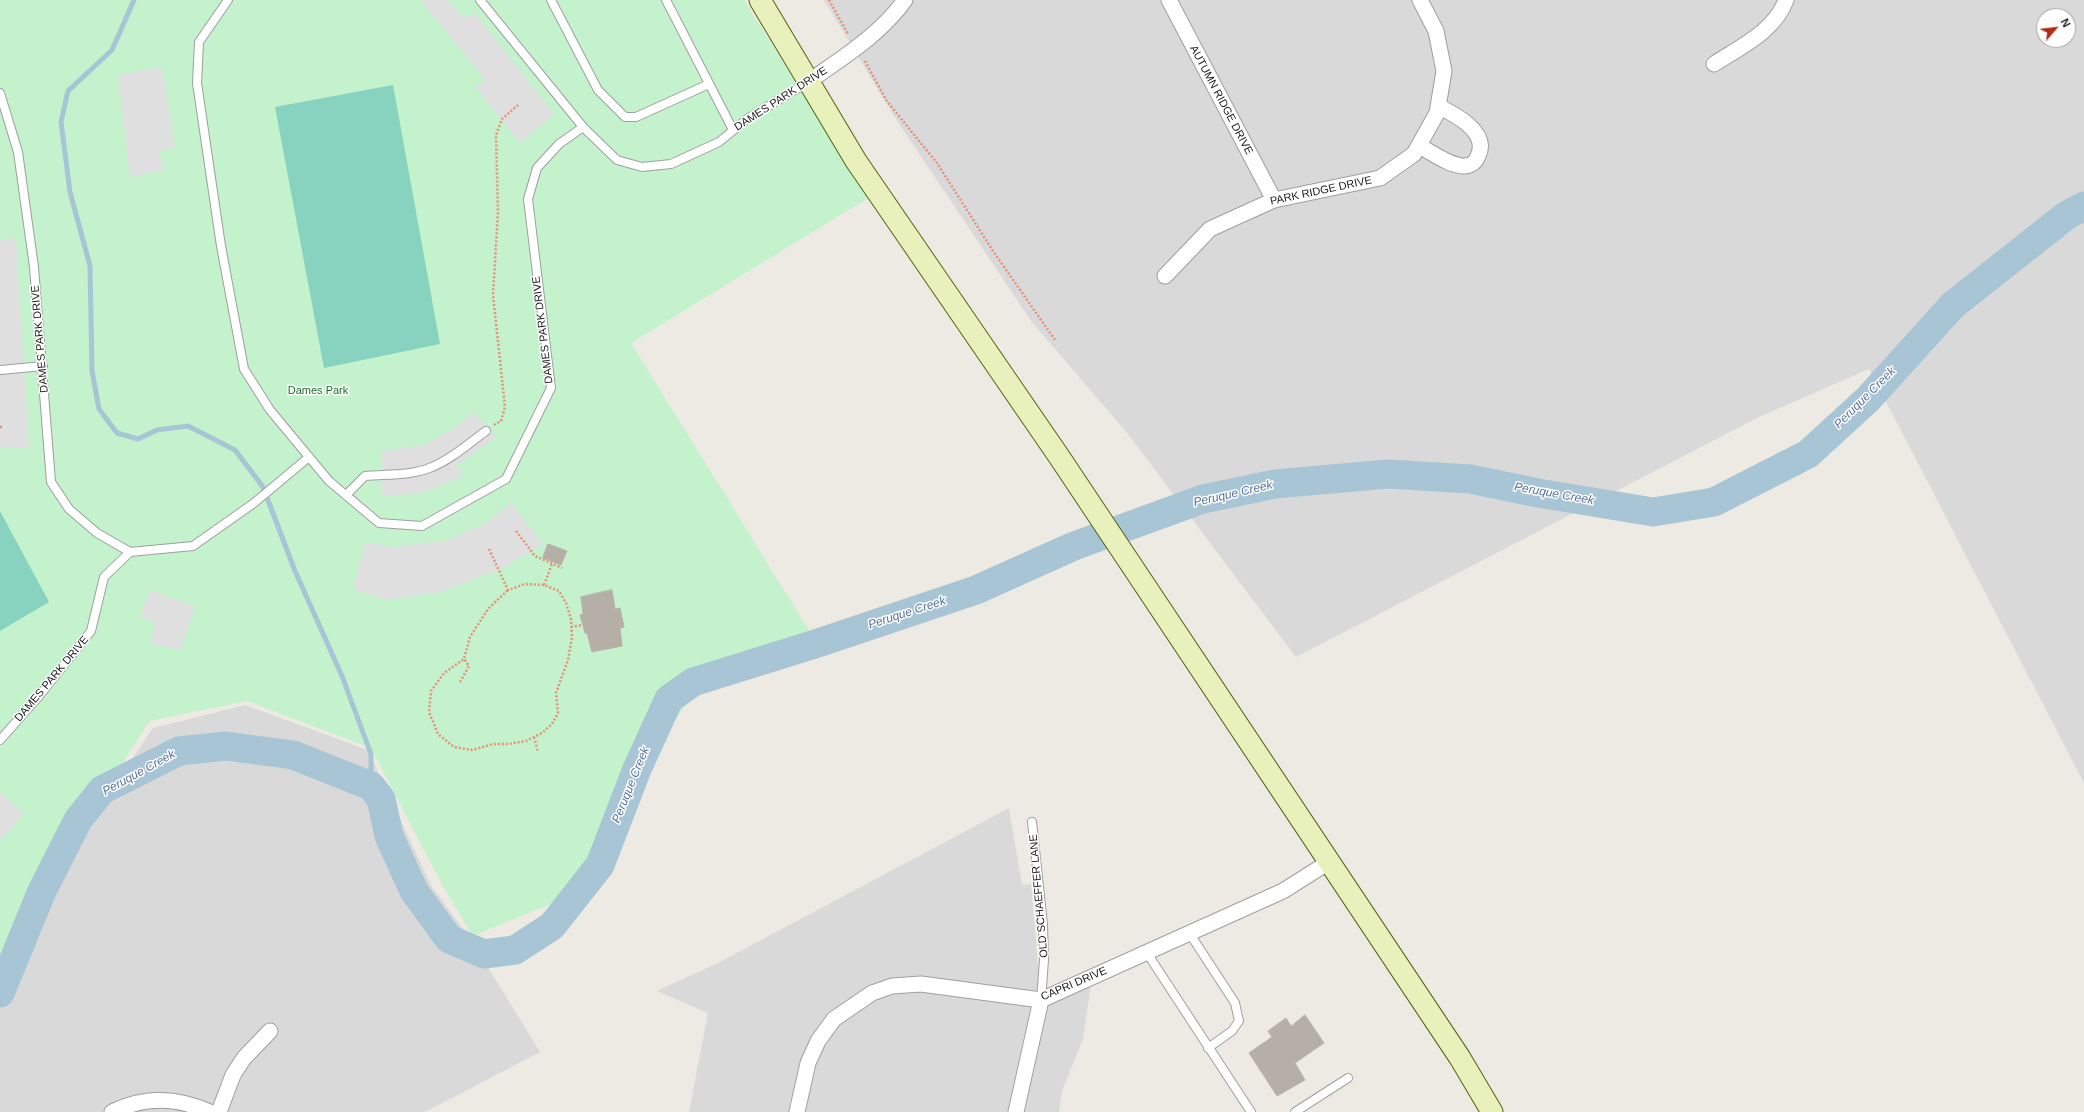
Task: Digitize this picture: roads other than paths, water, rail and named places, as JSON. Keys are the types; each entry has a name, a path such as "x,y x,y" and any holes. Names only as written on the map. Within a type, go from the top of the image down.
{"main road":[{"path":"760,0 856,162 1060,458 1164,613 1460,1058 1492,1112"}],"street":[{"name":"DAMES PARK DRIVE","path":"808,82 857,47 894,15 905,0"},
{"name":"AUTUMN RIDGE DRIVE","path":"1169,0 1274,200"},
{"name":"PARK RIDGE DRIVE","path":"1165,276 1210,229 1274,200 1380,178 1414,154 1437,113 1444,70 1436,31 1420,0"},
{"path":"1714,64 1761,34 1783,7 1786,0"},
{"path":"1419,146 1453,164 1463,166 1471,164 1477,159 1481,151 1480,142 1475,133 1460,117 1438,106"},
{"name":"CAPRI DRIVE","path":"797,1112 808,1063 818,1041 834,1019 872,993 892,986 921,984 1041,1000 1283,891 1329,862"},
{"name":"OLD SCHAEFFER LANE","path":"1016,1112 1041,1000"},
{"path":"219,1112 233,1075 244,1058 270,1031"},
{"path":"112,1112 130,1104 155,1100 178,1101 194,1105 210,1112"}],"lane":[{"name":"DAMES PARK DRIVE","path":"228,0 199,42 197,83 221,246 244,369 270,410 329,481 379,523 422,526 506,479 551,388 528,199 537,168 559,144 583,127"},
{"name":"DAMES PARK DRIVE","path":"480,0 583,127 617,160 642,167 671,164 719,142 747,119 808,82"},
{"path":"551,0 598,90 625,117 636,117 710,84"},
{"path":"666,0 733,130"},
{"name":"DAMES PARK DRIVE","path":"0,92 18,152 34,267 51,482 69,509 97,533 130,552 104,578 91,631 39,696 0,740"},
{"path":"1,370 43,366"},
{"path":"346,495 364,476 399,475 432,468 486,431"},
{"path":"130,552 193,546 254,503 309,457"},
{"name":"OLD SCHAEFFER LANE","path":"1032,822 1043,924 1044,960 1041,1000"},
{"path":"1190,934 1235,1003 1238,1020 1232,1031 1208,1048"},
{"path":"1147,953 1251,1112"},
{"path":"1295,1112 1348,1078"}],"waterway":[{"path":"134,0 112,50 68,91 61,122 70,192 90,266 92,371 99,409 117,433 138,439 157,430 188,426 235,450 263,487 295,571 342,676 371,754 371,786"},
{"name":"Peruque Creek","path":"0,993 42,891 78,820 102,790 179,751 226,746 293,755 371,786 381,799 389,836 414,891 449,939 484,954 515,950 552,926 600,865 637,769 669,699 693,682 815,644 976,590 1074,546 1203,499 1275,484 1388,474 1470,479 1538,493 1653,512 1714,502 1808,454 1868,399 1953,305 2067,215 2084,206"}],"park label":[{"name":"Dames Park","path":"318,391"}]}
